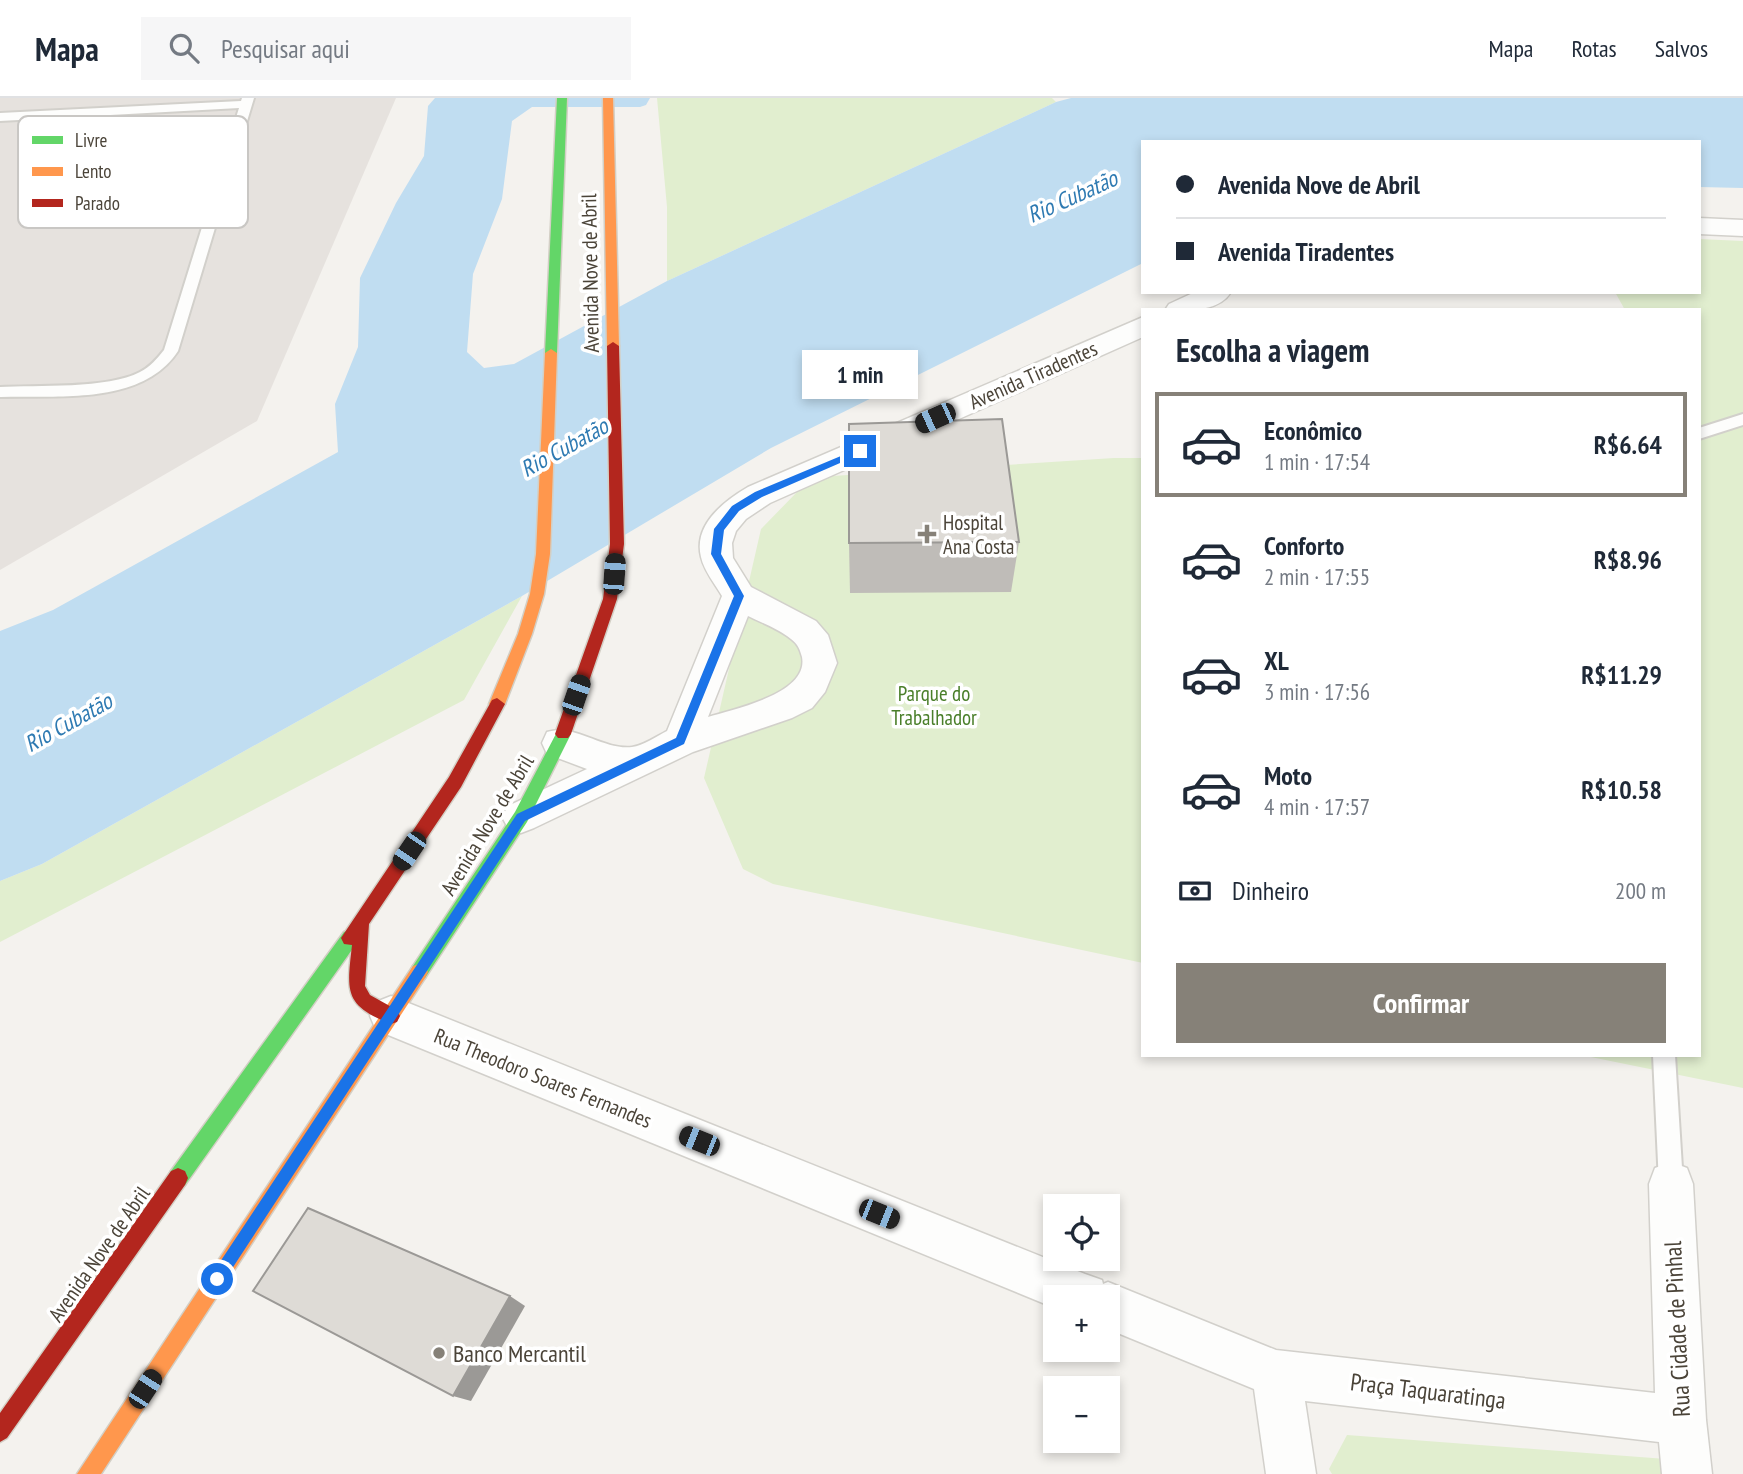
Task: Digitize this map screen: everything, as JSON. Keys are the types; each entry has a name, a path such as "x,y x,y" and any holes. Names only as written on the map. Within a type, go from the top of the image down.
{"main road":[{"name":"Avenida Nove de Abril","path":"0,1431 362,921 455,782 496,704 525,634 537,594 543,554 562,98"},
{"name":"Avenida Nove de Abril","path":"88,1474 521,817 560,743 610,599 617,544 608,98"},
{"path":"362,921 356,987 365,1001 391,1016"}],"street":[{"path":"1701,226 1743,228"},
{"path":"1186,308 1220,299"},
{"name":"Avenida Tiradentes","path":"739,596 716,554 719,529 736,508 759,495 1141,327"},
{"path":"521,817 681,741 780,708 800,698 813,682 820,663 816,644 804,630 739,596 681,741"},
{"path":"560,743 597,757 637,763"},
{"name":"Rua Theodoro Soares Fernandes","path":"391,1016 1055,1285"},
{"name":"Rua Cidade de Pinhal","path":"1671,1184 1681,1420 1687,1474"},
{"path":"1120,1311 1276,1374 1291,1474"},
{"name":"Praça Taquaratinga","path":"1276,1374 1681,1420"}],"lane":[{"path":"0,117 246,101"},
{"path":"0,392 124,384 161,365 171,351 208,228"},
{"path":"1701,433 1743,419"},
{"path":"1664,1057 1671,1184"}],"shaded area":[{"path":"0,98 396,98 257,421 0,570"}],"green space":[{"path":"657,98 1052,98 1056,102 667,281 667,207"},
{"path":"1701,239 1743,241 1743,1088 1591,1057 1701,1057 1701,308 1624,308 1616,294 1701,294"},
{"name":"Parque do Trabalhador","path":"1141,458 1141,963 773,884 743,869 704,778 761,529 797,492 832,476"},
{"path":"522,596 464,700 0,942 0,881 42,864"},
{"path":"1347,1435 1666,1459 1667,1474 1332,1474 1329,1469"}],"water":[{"name":"Rio Cubatão","path":"435,98 650,98 646,105 640,107 532,107 512,121 502,199 473,274 467,352 484,368 514,364 667,281 1056,102 1071,98 1743,98 1743,188 1701,187 1701,140 1141,140 1141,264 771,448 522,596 42,864 0,881 0,631 53,610 338,452 335,404 358,347 360,278 396,203 424,156 428,106"}],"building":[{"path":"1002,419 1019,542 849,543 849,424"},
{"name":"Banco Mercantil","path":"308,1208 510,1296 453,1396 253,1291"}],"traffic: fast":[{"path":"551,353 562,98"},
{"path":"419,972 521,817 563,734"},
{"path":"178,1178 350,938"}],"traffic: slow":[{"path":"608,98 613,346"},
{"path":"497,704 525,634 537,594 543,554 551,353"},
{"path":"88,1474 419,972"}],"traffic: jam":[{"path":"563,734 610,599 617,544 613,346"},
{"path":"350,938 455,782 497,704"},
{"path":"362,926 356,987 364,1001 391,1016"},
{"path":"0,1431 178,1178"}],"place":[{"name":"Hospital Ana Costa","path":"927,534"},
{"name":"Banco Mercantil","path":"439,1353"}],"route":[{"path":"217,1279 521,817 681,741 739,596 716,554 719,529 736,508 759,495 860,451"}]}
